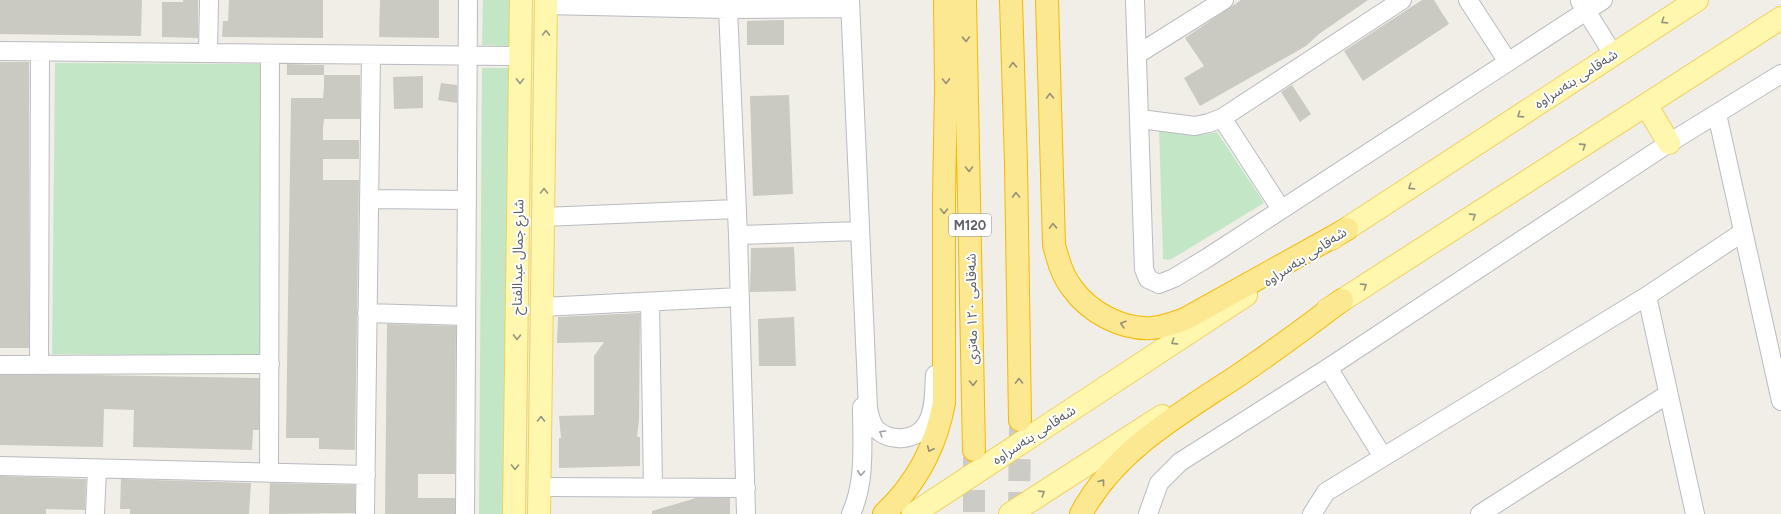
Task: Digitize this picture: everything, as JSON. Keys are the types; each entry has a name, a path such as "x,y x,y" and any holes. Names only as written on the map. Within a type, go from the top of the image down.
{"highway":[{"path":"884,514 911,484 930,450 940,423 944,403 944,198 946,87 944,0"},
{"name":"شەقامی ١٢٠ مەتری","path":"965,0 974,450"},
{"path":"1010,0 1016,164 1020,420"},
{"path":"1047,0 1054,245 1063,273 1071,288 1093,309 1114,321 1131,326 1153,328 1166,326 1192,316 1347,229"},
{"path":"1081,514 1101,483 1116,465 1134,448 1165,424 1286,343 1342,300"}],"main road":[{"name":"شارع جمال عبدالفتاح","path":"514,514 521,0"},
{"name":"شەقامی بنەسراوە","path":"913,514 1697,0"},
{"name":"شارع جمال عبدالفتاح","path":"539,514 546,3"},
{"path":"1010,514 1781,18"},
{"path":"1646,105 1670,143"},
{"path":"518,268 542,268"}],"street":[{"path":"208,53 209,0"},
{"path":"465,514 468,0"},
{"path":"1135,0 1140,119 1143,264 1145,275 1152,282 1159,284 1174,278 1508,62 1582,5 1603,0"},
{"path":"1138,54 1224,0"},
{"path":"1140,119 1195,126 1209,124 1222,118 1402,0"},
{"path":"1468,0 1508,62"},
{"path":"546,3 728,9 850,4 868,409 871,421 875,428 892,437 903,439 917,434 927,424 931,414 934,395 944,272"},
{"path":"1582,5 1613,54"},
{"path":"728,9 738,235 746,514"},
{"path":"0,51 520,56"},
{"path":"39,365 40,52"},
{"path":"269,473 270,54"},
{"path":"365,514 371,55"},
{"path":"1148,514 1159,483 1180,462 1328,368 1670,143 1781,74"},
{"path":"1717,114 1781,401"},
{"path":"1222,118 1281,209"},
{"path":"369,199 467,200"},
{"path":"543,217 736,209"},
{"path":"738,235 859,231"},
{"path":"1312,514 1326,492 1647,296 1743,232"},
{"path":"1647,296 1695,514"},
{"path":"542,307 740,297"},
{"path":"650,302 653,487"},
{"path":"367,313 466,316"},
{"path":"851,514 859,491 862,470 864,336"},
{"path":"0,366 270,364"},
{"path":"1328,368 1383,457"},
{"path":"1480,514 1668,394"},
{"path":"0,466 366,475"},
{"path":"95,514 97,469"},
{"path":"540,486 746,488"}],"green space":[{"path":"483,0 512,0 511,46 482,45"},
{"path":"55,63 266,64 263,355 52,354"},
{"path":"482,68 511,68 505,514 479,514"},
{"path":"1159,129 1203,135 1217,132 1264,203 1170,260 1163,259"}],"building":[{"path":"0,0 142,0 141,36 0,34"},
{"path":"183,0 198,0 198,38 162,37 162,2 183,2"},
{"path":"229,0 323,0 323,38 222,37 223,21 228,21"},
{"path":"380,0 439,0 439,38 379,37"},
{"path":"1241,0 1368,0 1319,34 1306,46 1200,106 1184,78 1204,66 1185,38"},
{"path":"1422,0 1434,0 1449,24 1363,81 1344,51"},
{"path":"784,20 784,45 747,45 747,21"},
{"path":"0,62 29,62 29,348 0,348"},
{"path":"287,64 324,65 324,75 287,75"},
{"path":"324,75 360,75 360,119 324,119 323,129 323,140 359,140 359,159 323,159 323,180 359,180 355,450 319,449 319,438 286,438 291,98 323,98"},
{"path":"423,76 423,108 394,109 393,77"},
{"path":"441,83 457,85 457,103 438,100"},
{"path":"1292,85 1311,114 1300,122 1281,92"},
{"path":"789,95 793,194 753,196 750,96"},
{"path":"794,247 796,291 750,292 751,248"},
{"path":"640,313 639,420 637,437 640,437 640,466 559,468 559,438 561,438 559,416 594,415 594,356 604,342 557,343 558,317"},
{"path":"794,317 796,366 759,366 758,319"},
{"path":"387,324 456,326 455,474 418,474 418,498 455,498 455,514 385,514"},
{"path":"0,375 259,378 259,430 253,430 252,450 133,447 134,410 104,409 103,447 0,445"},
{"path":"0,476 86,479 85,510 46,509 46,514 0,514"},
{"path":"121,479 251,483 249,514 130,514 130,509 120,509"},
{"path":"270,483 355,485 355,513 269,514"},
{"path":"696,498 730,498 730,514 652,514 652,511"}],"tunnel":[{"path":"1019,514 1020,427"},
{"path":"974,457 974,514"}]}
